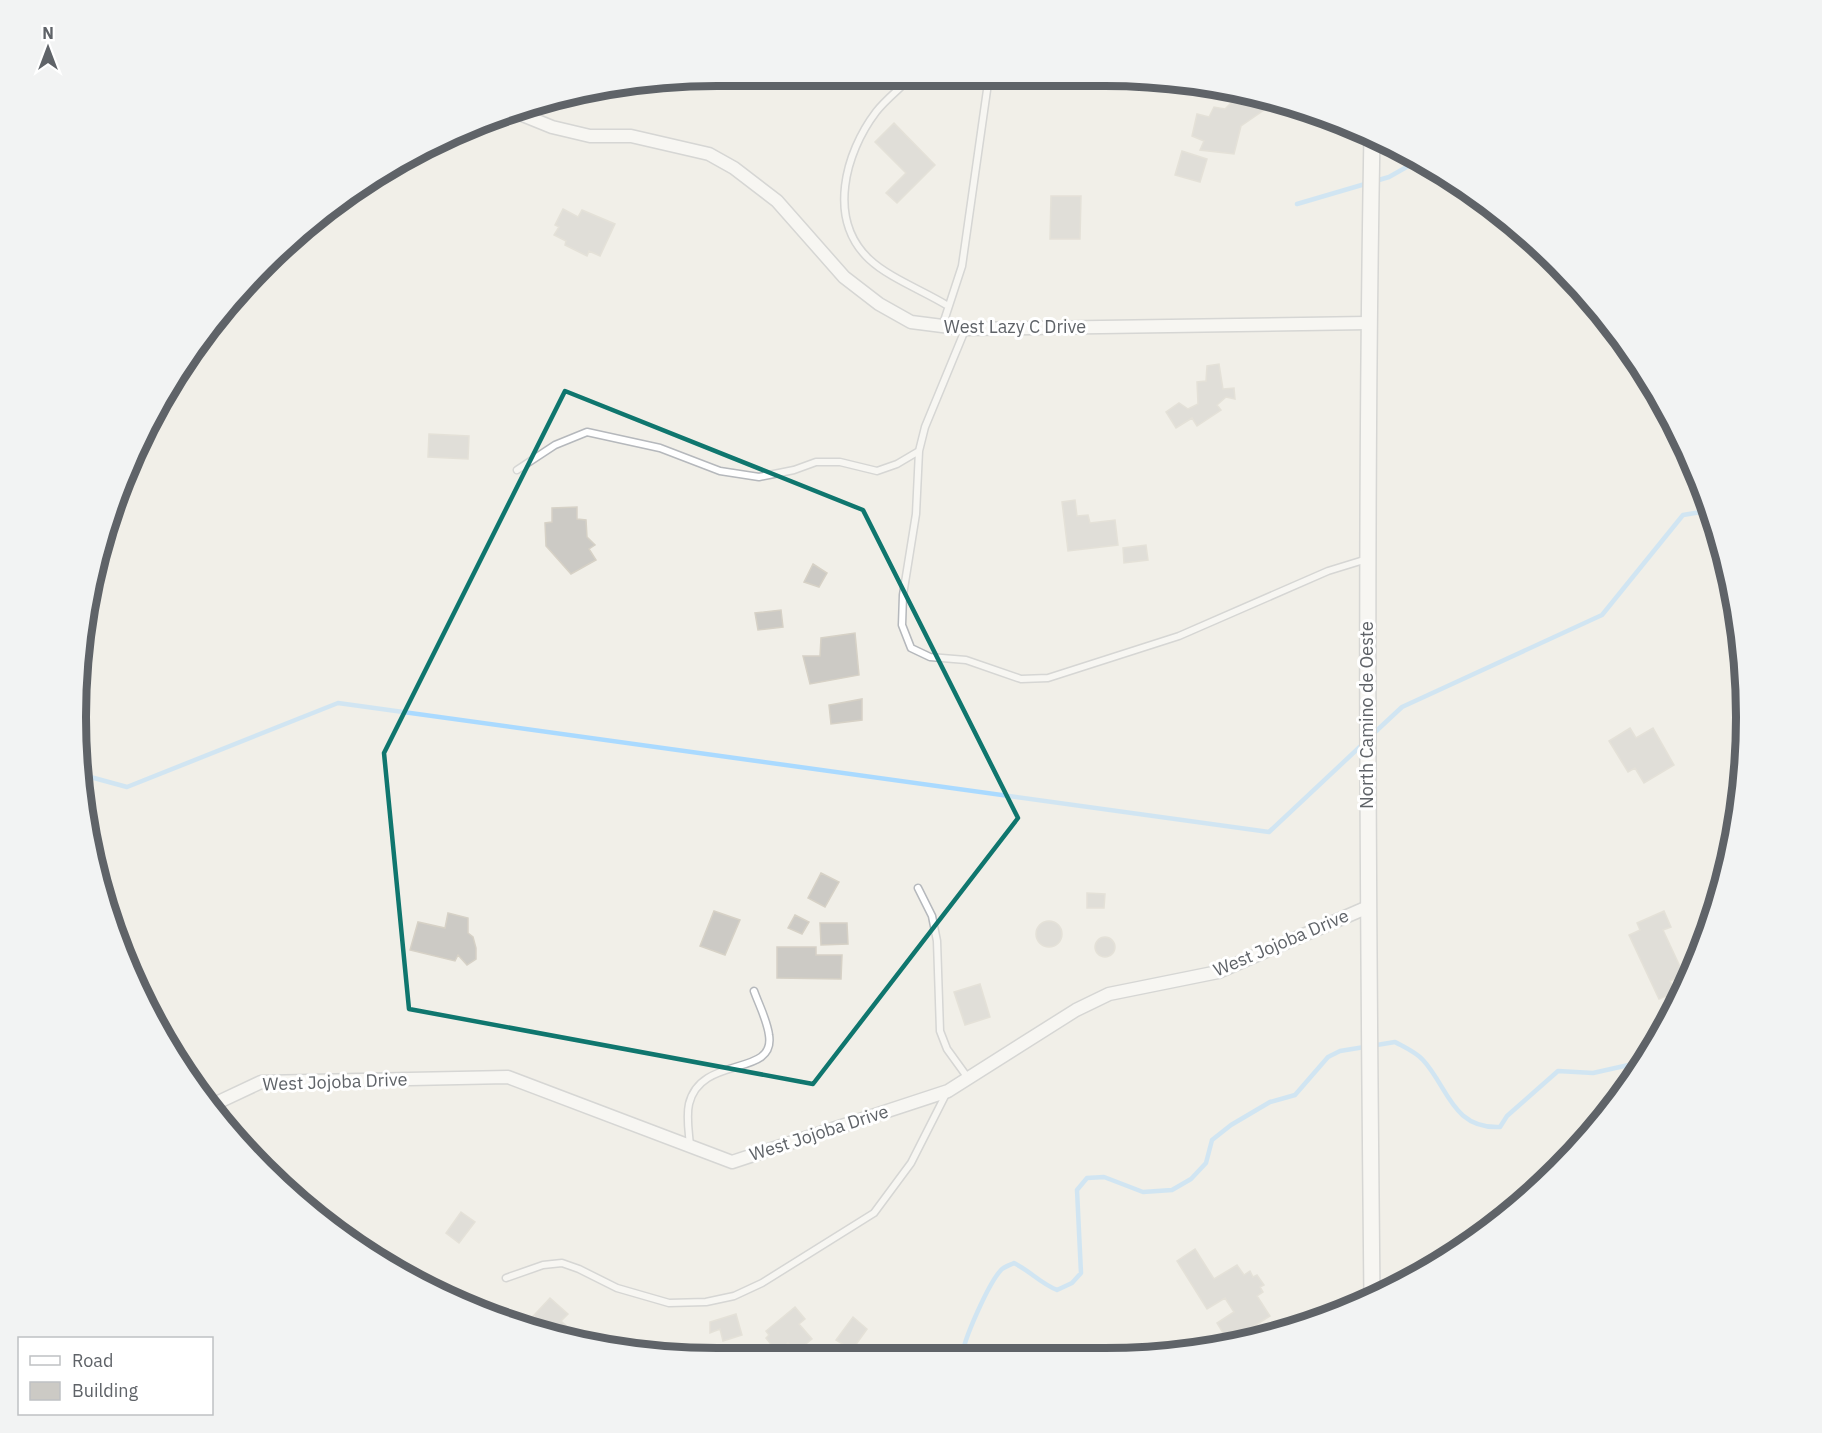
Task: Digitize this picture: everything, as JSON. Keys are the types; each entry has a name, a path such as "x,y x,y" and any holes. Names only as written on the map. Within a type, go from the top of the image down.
{"street":[{"name":"West Lazy C Drive","path":"524,116 552,127 590,136 631,136 709,154 734,168 777,201 844,277 879,304 911,322 942,328 966,329 1368,323"},
{"name":"North Camino de Oeste","path":"1372,145 1367,559 1372,1288"},
{"name":"West Jojoba Drive","path":"217,1103 261,1082 508,1077 732,1162 948,1091 1076,1010 1109,994 1218,972 1368,907"}],"lane":[{"path":"902,86 876,112 846,174 843,196 849,227 855,243 870,260 948,306"},
{"path":"942,328 962,266 987,86"},
{"path":"966,329 925,427 919,451 916,514 903,595 902,625 911,648 930,657 966,660 1021,679 1048,678 1179,636 1328,571 1367,559"},
{"path":"517,470 555,445 586,432 660,448 720,471 759,477 794,470 816,462 840,462 877,471 897,464 919,451"},
{"path":"918,888 932,916 936,941 940,1031 947,1049 968,1078"},
{"path":"691,1146 689,1103 696,1088 709,1076 729,1067 756,1062 768,1051 770,1036 754,991"},
{"path":"506,1278 543,1264 562,1263 617,1288 669,1303 706,1302 734,1296 762,1283 874,1213 911,1163 948,1091"}],"highlighted area":[{"path":"565,391 863,510 1018,818 813,1084 409,1009 384,753"}],"building":[{"path":"1235,99 1267,108 1241,126 1234,154 1200,150 1204,141 1192,136 1197,114 1209,117 1214,107 1225,109"},
{"path":"894,123 935,165 897,203 886,193 906,173 875,142"},
{"path":"1182,151 1207,159 1200,182 1175,175"},
{"path":"1051,196 1081,196 1080,239 1050,239"},
{"path":"563,209 578,217 582,210 615,224 600,256 589,251 587,256 565,245 566,241 554,235 559,227 555,225"},
{"path":"1219,364 1223,389 1234,388 1235,399 1226,397 1217,405 1221,410 1197,426 1192,418 1176,428 1166,412 1179,403 1188,409 1198,404 1197,382 1206,381 1207,366"},
{"path":"429,434 469,436 468,459 428,457"},
{"path":"1075,500 1077,516 1088,515 1090,523 1115,520 1118,545 1068,551 1062,502"},
{"path":"577,507 577,519 586,520 587,537 595,545 589,549 596,560 571,574 546,546 545,523 552,522 552,508"},
{"path":"1146,545 1148,560 1124,563 1123,548"},
{"path":"813,564 827,573 819,587 804,582"},
{"path":"781,610 783,627 758,630 755,613"},
{"path":"855,633 859,675 810,684 803,656 820,656 821,638"},
{"path":"862,699 862,720 831,724 829,705"},
{"path":"1630,728 1636,738 1653,728 1674,765 1644,783 1635,768 1628,772 1609,741"},
{"path":"821,873 839,882 825,907 808,898"},
{"path":"1087,893 1105,894 1104,908 1087,908"},
{"path":"714,911 740,920 725,955 700,946"},
{"path":"1664,911 1671,927 1663,930 1682,971 1680,977 1670,981 1674,990 1672,993 1659,999 1629,935 1640,930 1637,923"},
{"path":"448,913 468,918 468,933 473,937 476,959 467,965 458,955 455,961 410,950 418,922 445,928"},
{"path":"795,915 809,922 802,934 788,928"},
{"path":"1049,921 1058,925 1062,934 1058,943 1049,947 1040,943 1036,934 1040,925"},
{"path":"820,923 847,923 848,944 821,945"},
{"path":"1105,937 1112,940 1115,947 1112,954 1105,957 1098,954 1095,947 1098,940"},
{"path":"777,947 816,947 816,955 842,955 841,979 777,978"},
{"path":"980,984 990,1017 965,1025 954,992"},
{"path":"461,1212 475,1222 459,1243 446,1233"},
{"path":"1195,1249 1214,1279 1237,1265 1244,1275 1250,1271 1253,1277 1257,1275 1264,1285 1260,1287 1263,1292 1257,1296 1270,1316 1246,1331 1225,1336 1217,1323 1234,1312 1225,1298 1207,1309 1177,1261"},
{"path":"550,1298 568,1314 561,1321 571,1330 553,1326 530,1319"},
{"path":"795,1307 805,1319 799,1324 812,1339 801,1348 792,1348 788,1343 782,1348 774,1348 766,1338 769,1335 766,1331"},
{"path":"736,1314 742,1335 723,1341 720,1329 710,1333 710,1322"},
{"path":"853,1317 867,1329 853,1348 849,1348 836,1340"}],"waterway":[{"path":"1297,204 1389,177 1411,165"},
{"path":"1373,734 1402,707 1602,615 1683,515 1702,512"},
{"path":"89,777 127,787 338,703 1269,832 1365,742"},
{"path":"963,1348 977,1312 1002,1269 1014,1263 1057,1290 1072,1283 1081,1273 1077,1190 1087,1178 1104,1177 1143,1192 1172,1190 1191,1179 1206,1163 1212,1140 1231,1125 1270,1102 1295,1095 1328,1057 1340,1051 1395,1042 1423,1060 1461,1114 1484,1126 1500,1127 1507,1116 1558,1071 1593,1073 1632,1064"}]}
